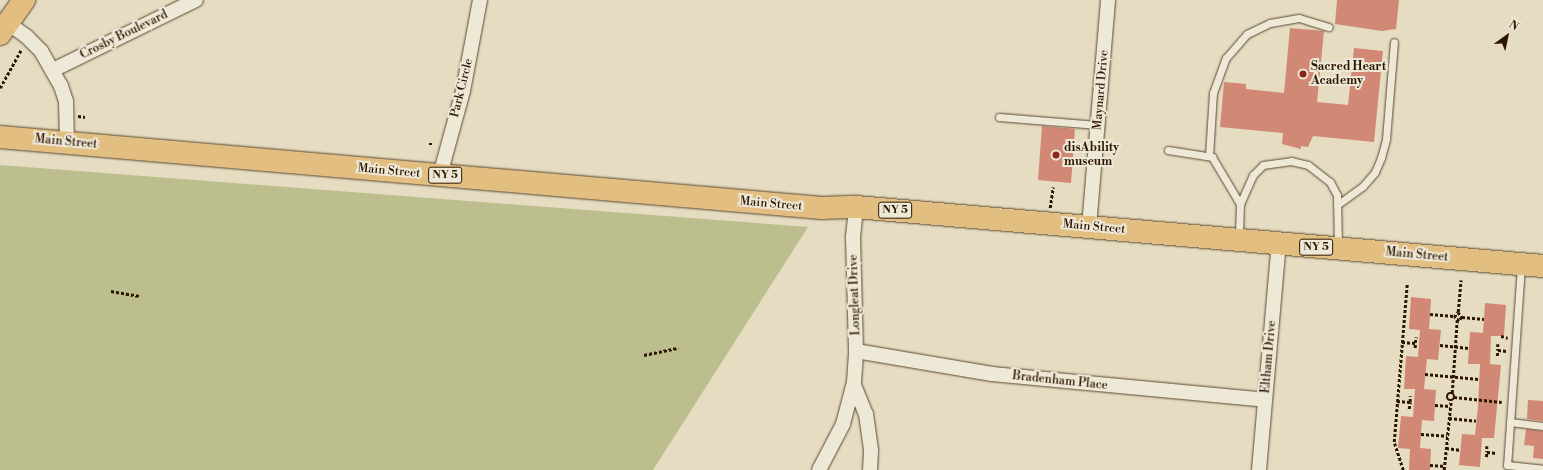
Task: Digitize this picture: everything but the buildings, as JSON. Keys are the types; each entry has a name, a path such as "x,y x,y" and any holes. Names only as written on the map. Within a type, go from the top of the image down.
{"main road":[{"path":"4,29 24,0"},
{"name":"Main Street","path":"0,138 67,142 822,208 856,207 1543,266"}],"street":[{"name":"Crosby Boulevard","path":"53,70 196,0"},
{"name":"Park Circle","path":"440,175 463,91 480,0"},
{"name":"Maynard Drive","path":"1089,227 1108,0"},
{"path":"4,29 28,37 41,51 53,70 66,101 67,142"},
{"name":"Longleat Drive","path":"819,470 843,424 854,382 856,351 853,237 856,207"},
{"name":"Eltham Drive","path":"1259,470 1279,243"},
{"name":"Bradenham Place","path":"856,351 992,374 1265,400"},
{"name":"Longleat Drive","path":"854,382 868,425 870,470"}],"lane":[{"path":"1209,156 1213,93 1226,58 1247,34 1270,23 1299,18 1328,27"},
{"path":"1338,205 1363,186 1375,172 1381,158 1386,139 1394,42"},
{"path":"999,117 1098,125"},
{"path":"1168,150 1209,156 1219,168 1240,204"},
{"path":"1239,240 1240,204 1253,175 1264,165 1291,160 1308,165 1330,182 1337,195 1338,249"},
{"path":"1521,264 1507,465 1543,469"},
{"path":"1510,422 1543,426"}],"path":[{"path":"0,88 21,53"},
{"path":"1073,159 1084,160"},
{"path":"1050,208 1052,187"},
{"path":"1454,316 1458,312 1461,280"},
{"path":"1403,470 1394,442 1407,285"},
{"path":"111,291 140,296"},
{"path":"1458,312 1462,317"},
{"path":"1430,314 1454,316 1457,320 1452,393 1454,397"},
{"path":"1457,320 1462,317 1484,319"},
{"path":"1501,336 1508,338"},
{"path":"1415,348 1416,337"},
{"path":"1402,342 1415,343"},
{"path":"1497,356 1498,344"},
{"path":"1440,345 1469,348"},
{"path":"644,355 678,348"},
{"path":"1498,350 1507,351"},
{"path":"1425,374 1479,379"},
{"path":"1444,470 1451,400 1448,396 1452,393"},
{"path":"1409,409 1410,396"},
{"path":"1451,400 1454,397"},
{"path":"1454,397 1502,402"},
{"path":"1397,401 1410,402"},
{"path":"1435,405 1450,406"},
{"path":"1449,418 1476,421"},
{"path":"1421,434 1448,436"},
{"path":"1486,458 1487,446"},
{"path":"1446,448 1461,450"},
{"path":"1487,452 1497,453"},
{"path":"1430,465 1445,466"}],"green space":[{"path":"0,165 808,227 653,470 0,470"}],"place":[{"name":"Sacred Heart Academy","path":"1303,74"},
{"name":"disAbility museum","path":"1056,155"}]}
